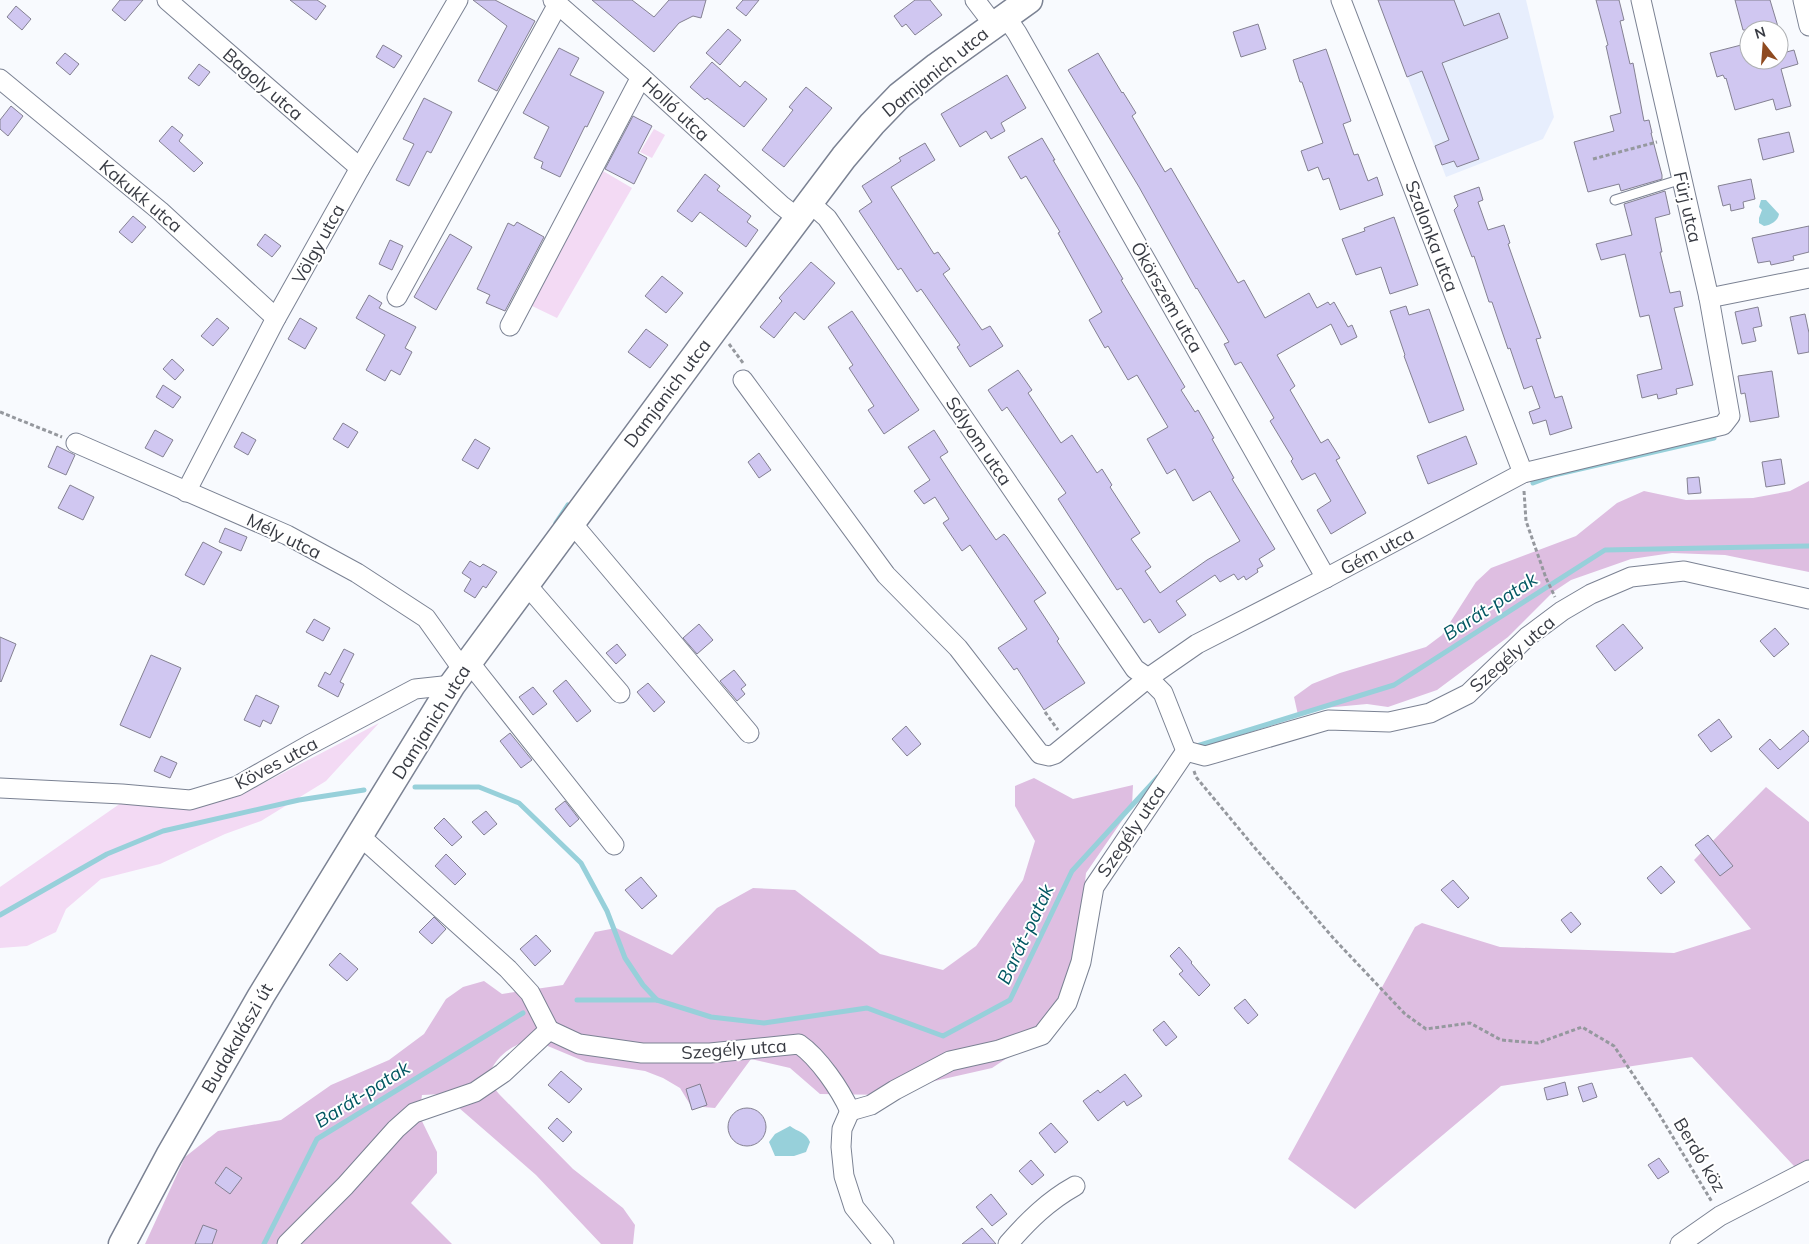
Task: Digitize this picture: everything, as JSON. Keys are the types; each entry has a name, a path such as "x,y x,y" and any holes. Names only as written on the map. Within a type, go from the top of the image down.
{"main road":[{"name":"Damjanich utca","path":"360,836 461,673 571,522 849,150 899,96 1029,0"},
{"name":"Budakalászi út","path":"122,1244 169,1156 261,996 360,836"}],"street":[{"name":"Bagoly utca","path":"167,0 360,168"},
{"name":"Völgy utca","path":"186,492 276,318 360,168 458,0"},
{"name":"Ökörszem utca","path":"975,0 1017,33 1326,578"},
{"name":"Fürj utca","path":"1640,0 1709,298 1730,416"},
{"path":"1803,0 1809,26"},
{"name":"Szalonka utca","path":"1344,1 1523,473"},
{"path":"397,297 555,2"},
{"name":"Holló utca","path":"555,2 641,77 781,206 804,211"},
{"path":"510,326 641,77"},
{"name":"Kakukk utca","path":"0,79 160,211 276,318"},
{"name":"Sólyom utca","path":"804,211 827,218 1135,669 1164,693 1186,751"},
{"path":"1709,298 1809,278"},
{"path":"743,380 886,575 958,648 1040,754 1049,756 1061,748"},
{"name":"Gém utca","path":"1061,748 1148,678 1197,644 1523,473 1723,425 1730,416"},
{"name":"Mély utca","path":"76,443 287,535 357,573 426,618 461,673 614,845"},
{"path":"571,522 749,733"},
{"name":"Szegély utca","path":"549,1030 579,1044 642,1053 710,1053 799,1044 823,1069 844,1097 850,1111 871,1105 950,1061 999,1050 1042,1035 1067,1003 1082,962 1094,887 1186,751 1205,756 1328,720 1389,722 1430,713 1468,694 1527,636 1562,612 1591,594 1631,578 1684,571 1809,599"},
{"path":"526,584 620,693"},
{"name":"Köves utca","path":"0,788 122,794 190,800 237,786 309,745 415,690 461,673"},
{"path":"287,1244 345,1186 396,1129 414,1113 475,1092 503,1073 549,1030 530,993 508,970 360,836"},
{"path":"850,1111 842,1129 841,1147 844,1176 854,1207 884,1244"},
{"path":"1680,1244 1720,1216 1809,1170"},
{"path":"1008,1244 1026,1222 1049,1202 1075,1186"}],"lane":[{"path":"1615,200 1682,179"}],"path":[{"path":"1593,159 1672,137"},
{"path":"714,330 727,341 749,371 743,380"},
{"path":"0,412 76,443"},
{"path":"1523,473 1526,521 1550,586"},
{"path":"1045,712 1061,748"},
{"name":"Berdó köz","path":"1186,751 1196,777 1254,848 1335,940 1405,1014 1426,1028 1470,1023 1501,1040 1538,1043 1582,1027 1614,1046 1656,1109 1720,1216"}],"shaded area":[{"path":"1378,0 1526,0 1554,117 1543,139 1446,177"},
{"path":"654,129 665,135 652,158 640,152"},
{"path":"603,171 632,188 557,318 530,305"},
{"path":"1809,481 1809,572 1725,555 1672,553 1631,559 1571,580 1553,592 1508,637 1437,690 1388,707 1367,704 1324,708 1298,715 1294,697 1312,684 1340,673 1426,647 1442,635 1476,582 1491,568 1576,536 1617,503 1644,491 1686,500 1753,498 1790,491"},
{"path":"379,723 326,781 261,821 225,834 160,864 101,879 66,909 56,932 27,946 0,948 0,887 121,803 194,808 239,796"},
{"path":"1034,778 1073,799 1133,785 1132,806 1086,873 1077,952 1042,1035 992,1068 895,1090 891,1095 820,1094 790,1068 751,1059 715,1108 691,1106 680,1088 663,1078 645,1071 586,1062 531,1039 504,1053 486,1078 499,1094 573,1169 623,1208 635,1225 633,1244 601,1244 536,1175 443,1094 422,1095 419,1115 437,1152 437,1173 411,1203 452,1244 145,1244 185,1157 218,1131 281,1120 331,1085 389,1060 424,1034 446,999 463,987 484,981 502,994 563,985 595,932 616,928 672,955 717,908 753,888 795,890 880,954 943,970 976,946 1023,880 1035,841 1015,806 1015,786"},
{"path":"1766,787 1809,822 1809,1182 1692,1057 1501,1086 1355,1209 1288,1159 1415,927 1422,923 1500,947 1674,953 1751,929 1694,860"}],"water":[{"path":"1761,200 1766,200 1779,214 1777,219 1769,225 1764,226 1759,223 1762,210 1759,207"},
{"path":"790,1126 804,1134 810,1142 806,1152 794,1156 775,1156 769,1142 775,1134"}],"building":[{"path":"120,0 143,0 125,21 112,10"},
{"path":"290,0 317,0 326,6 316,20"},
{"path":"473,0 495,0 535,21 497,91 478,81 507,26"},
{"path":"592,0 632,0 654,17 669,0 706,0 701,18 693,16 679,23 654,52"},
{"path":"743,0 759,0 746,16 736,8"},
{"path":"915,0 930,0 942,15 915,35 906,24 902,27 894,16"},
{"path":"1378,0 1454,0 1464,26 1499,13 1508,38 1442,63 1479,159 1457,167 1454,161 1442,165 1435,146 1449,140 1422,71 1407,77"},
{"path":"1596,0 1619,0 1624,20 1620,21 1630,64 1633,63 1644,121 1649,120 1662,175 1662,179 1621,191 1619,184 1588,192 1574,142 1614,131 1610,116 1621,113 1606,46 1608,45"},
{"path":"1735,0 1770,0 1776,20 1740,20"},
{"path":"16,6 31,19 22,30 7,17"},
{"path":"1258,24 1266,49 1241,57 1233,32"},
{"path":"728,29 741,40 720,65 706,53"},
{"path":"383,45 402,56 394,68 376,57"},
{"path":"1739,46 1739,70 1781,70 1791,106 1776,110 1773,99 1735,110 1726,78 1723,75 1717,77 1710,53"},
{"path":"559,48 579,58 570,75 604,92 560,177 541,168 543,162 534,158 549,127 523,113"},
{"path":"1326,49 1351,121 1343,124 1354,155 1358,154 1368,181 1377,177 1383,195 1340,210 1329,178 1323,180 1318,167 1308,171 1301,151 1323,143 1293,60"},
{"path":"1794,50 1798,64 1789,67 1789,51"},
{"path":"65,53 79,64 70,75 56,63"},
{"path":"1098,53 1136,113 1132,116 1165,172 1171,168 1238,283 1244,280 1265,318 1309,293 1317,308 1328,302 1330,305 1334,302 1348,327 1352,325 1357,337 1341,345 1331,324 1277,355 1295,386 1290,390 1321,443 1328,439 1340,458 1336,460 1366,513 1331,534 1317,510 1331,501 1315,473 1302,480 1291,461 1293,459 1270,421 1274,418 1241,362 1235,365 1224,344 1229,342 1196,289 1139,187 1068,70"},
{"path":"712,62 740,87 745,81 767,99 744,127 707,98 705,100 690,87"},
{"path":"199,64 210,72 199,86 188,78"},
{"path":"1007,75 1026,108 1001,123 1005,131 991,139 986,131 960,147 941,114"},
{"path":"806,87 832,108 784,167 762,150 793,110 789,107"},
{"path":"424,98 452,112 431,153 427,151 409,186 396,180 414,144 403,139"},
{"path":"11,106 23,116 8,136 0,129 0,120"},
{"path":"633,116 652,126 638,153 647,158 634,184 605,169"},
{"path":"172,126 183,135 179,141 203,163 194,172 159,141"},
{"path":"1789,132 1794,152 1763,160 1758,139"},
{"path":"1042,138 1123,279 1121,280 1185,387 1181,390 1195,412 1198,410 1234,478 1232,479 1275,549 1259,559 1263,566 1246,580 1244,576 1238,580 1234,574 1220,582 1215,575 1176,601 1186,615 1159,633 1150,619 1144,623 1121,588 1117,590 1058,499 1066,493 1007,407 1002,411 988,390 1018,370 1032,390 1028,393 1061,443 1072,435 1097,473 1102,469 1112,485 1110,487 1140,533 1131,539 1151,567 1145,571 1160,593 1207,560 1240,541 1210,491 1193,501 1175,469 1167,474 1147,439 1168,427 1137,375 1128,380 1108,346 1105,348 1089,320 1102,312 1058,233 1060,232 1026,176 1021,179 1008,157"},
{"path":"925,143 935,160 891,187 934,254 938,252 950,269 943,274 982,330 990,326 1003,346 970,367 957,347 960,345 921,289 917,292 901,268 898,270 859,211 872,202 862,186 901,161 899,158"},
{"path":"705,174 720,186 717,190 751,216 747,222 758,230 746,247 700,212 692,222 677,211"},
{"path":"1751,179 1755,199 1743,202 1744,208 1731,211 1730,204 1723,206 1718,186"},
{"path":"1479,187 1483,200 1478,202 1488,230 1504,225 1510,243 1508,244 1541,338 1536,339 1555,398 1562,396 1572,428 1550,435 1546,420 1533,424 1529,412 1540,408 1532,386 1524,389 1510,348 1508,349 1492,302 1489,302 1474,256 1472,257 1454,210 1458,206 1454,196"},
{"path":"1665,191 1670,214 1655,218 1662,252 1660,252 1670,293 1680,291 1683,306 1674,308 1693,385 1676,389 1677,394 1658,399 1657,394 1642,398 1637,375 1662,369 1649,315 1640,317 1625,254 1601,260 1596,244 1632,235 1624,204"},
{"path":"133,216 146,227 132,243 119,232"},
{"path":"1394,217 1418,285 1390,294 1381,267 1356,275 1342,239 1365,231 1364,228"},
{"path":"517,222 544,237 505,311 486,303 490,295 477,289 508,223 514,226"},
{"path":"1809,226 1809,252 1793,256 1794,260 1771,265 1770,261 1758,263 1752,238"},
{"path":"265,234 281,246 272,257 257,245"},
{"path":"450,234 472,247 436,310 414,297"},
{"path":"390,240 403,246 392,270 379,264"},
{"path":"811,262 835,283 804,320 795,312 774,338 760,327 782,301 779,298"},
{"path":"662,276 683,293 666,313 645,296"},
{"path":"369,295 382,303 379,308 416,327 405,348 412,352 400,375 391,370 385,381 366,370 385,335 356,318"},
{"path":"1406,306 1409,315 1429,309 1464,410 1429,423 1404,356 1390,311"},
{"path":"1758,307 1762,326 1753,328 1756,341 1742,344 1735,312"},
{"path":"852,311 919,410 884,434 868,410 874,406 849,368 853,365 828,327"},
{"path":"1805,314 1809,333 1809,352 1798,354 1790,317"},
{"path":"217,318 229,328 213,346 201,336"},
{"path":"300,318 317,328 305,349 288,339"},
{"path":"646,329 668,345 650,368 628,352"},
{"path":"172,359 184,370 175,380 163,369"},
{"path":"1772,371 1779,417 1750,422 1745,393 1741,394 1738,376"},
{"path":"163,385 181,397 173,408 156,397"},
{"path":"343,423 358,432 348,448 333,439"},
{"path":"155,430 173,440 163,457 145,448"},
{"path":"934,430 948,452 940,457 996,540 1004,534 1007,537 1046,593 1034,601 1059,639 1057,641 1085,683 1044,710 1017,668 1014,670 998,648 1027,629 970,545 962,551 943,523 949,519 935,497 924,504 914,491 930,480 908,447"},
{"path":"242,432 256,440 248,455 234,447"},
{"path":"1466,436 1477,464 1428,484 1417,456"},
{"path":"475,439 490,448 478,469 462,460"},
{"path":"57,446 75,455 66,475 48,467"},
{"path":"759,453 771,470 759,478 748,462"},
{"path":"1781,459 1785,484 1766,487 1762,462"},
{"path":"1699,477 1701,493 1688,494 1687,478"},
{"path":"70,485 94,497 83,520 58,508"},
{"path":"225,528 247,537 241,551 219,542"},
{"path":"203,542 222,552 204,585 185,575"},
{"path":"470,561 480,567 483,564 497,572 486,588 483,586 475,598 464,591 471,579 462,573"},
{"path":"314,619 330,628 323,641 306,632"},
{"path":"699,624 713,640 697,654 683,638"},
{"path":"1623,624 1643,648 1615,671 1596,646"},
{"path":"1775,628 1789,644 1774,657 1760,641"},
{"path":"0,637 16,644 1,682 0,681"},
{"path":"617,644 626,655 616,664 606,653"},
{"path":"344,649 354,654 340,682 344,684 338,697 318,686 325,672 330,675"},
{"path":"151,655 181,668 150,738 120,725"},
{"path":"734,670 746,685 741,689 745,694 737,701 720,681"},
{"path":"566,680 591,711 577,722 553,691"},
{"path":"648,683 665,702 654,712 637,692"},
{"path":"533,687 547,704 533,715 519,697"},
{"path":"256,695 279,706 271,724 263,720 260,727 244,720"},
{"path":"1719,719 1732,737 1711,752 1698,735"},
{"path":"906,726 921,744 907,756 892,739"},
{"path":"1803,730 1809,737 1809,741 1778,769 1759,749 1770,739 1780,750"},
{"path":"510,733 532,760 521,768 500,741"},
{"path":"161,756 177,763 170,778 154,771"},
{"path":"565,801 579,819 570,827 555,809"},
{"path":"486,811 497,824 484,835 472,822"},
{"path":"444,818 462,837 452,846 434,828"},
{"path":"1708,835 1733,866 1720,876 1695,845"},
{"path":"446,854 466,874 455,885 435,866"},
{"path":"1661,866 1675,882 1661,894 1647,878"},
{"path":"641,877 657,896 642,909 625,890"},
{"path":"1453,880 1469,898 1458,908 1441,890"},
{"path":"1571,912 1581,924 1571,933 1561,920"},
{"path":"434,917 446,929 432,944 419,932"},
{"path":"536,935 551,951 535,966 520,949"},
{"path":"1179,947 1210,985 1199,996 1179,974 1183,971 1170,956"},
{"path":"340,953 358,969 347,981 329,965"},
{"path":"1245,999 1258,1015 1248,1024 1234,1008"},
{"path":"1164,1021 1177,1037 1166,1046 1153,1030"},
{"path":"561,1071 582,1089 569,1103 548,1085"},
{"path":"1125,1074 1142,1096 1127,1106 1124,1101 1098,1121 1083,1101 1098,1090 1100,1093"},
{"path":"1565,1082 1568,1095 1547,1100 1544,1088"},
{"path":"1592,1083 1597,1097 1583,1102 1578,1087"},
{"path":"700,1084 707,1105 692,1110 686,1089"},
{"path":"747,1108 760,1114 766,1127 760,1140 747,1146 734,1140 728,1127 734,1114"},
{"path":"557,1118 572,1132 563,1142 548,1128"},
{"path":"1051,1123 1068,1142 1055,1153 1039,1133"},
{"path":"1659,1158 1669,1172 1658,1179 1648,1165"},
{"path":"1031,1160 1044,1175 1032,1185 1019,1171"},
{"path":"226,1167 242,1178 230,1194 215,1183"},
{"path":"991,1194 1007,1214 992,1226 976,1207"},
{"path":"203,1225 217,1230 212,1244 195,1244"},
{"path":"982,1228 996,1244 962,1244"}],"waterway":[{"path":"1533,483 1554,475 1714,438"},
{"path":"556,523 568,505"},
{"name":"Barát-patak","path":"1197,746 1394,685 1605,550 1809,546"},
{"name":"Barát-patak","path":"577,1000 657,1000 711,1017 764,1023 867,1008 943,1036 1010,1000 1072,871 1158,777"},
{"path":"415,787 479,787 519,803 581,863 607,911 625,958 643,985 657,1000"},
{"path":"0,915 107,854 163,831 299,800 364,790"},
{"name":"Barát-patak","path":"264,1244 317,1139 523,1013"}]}
